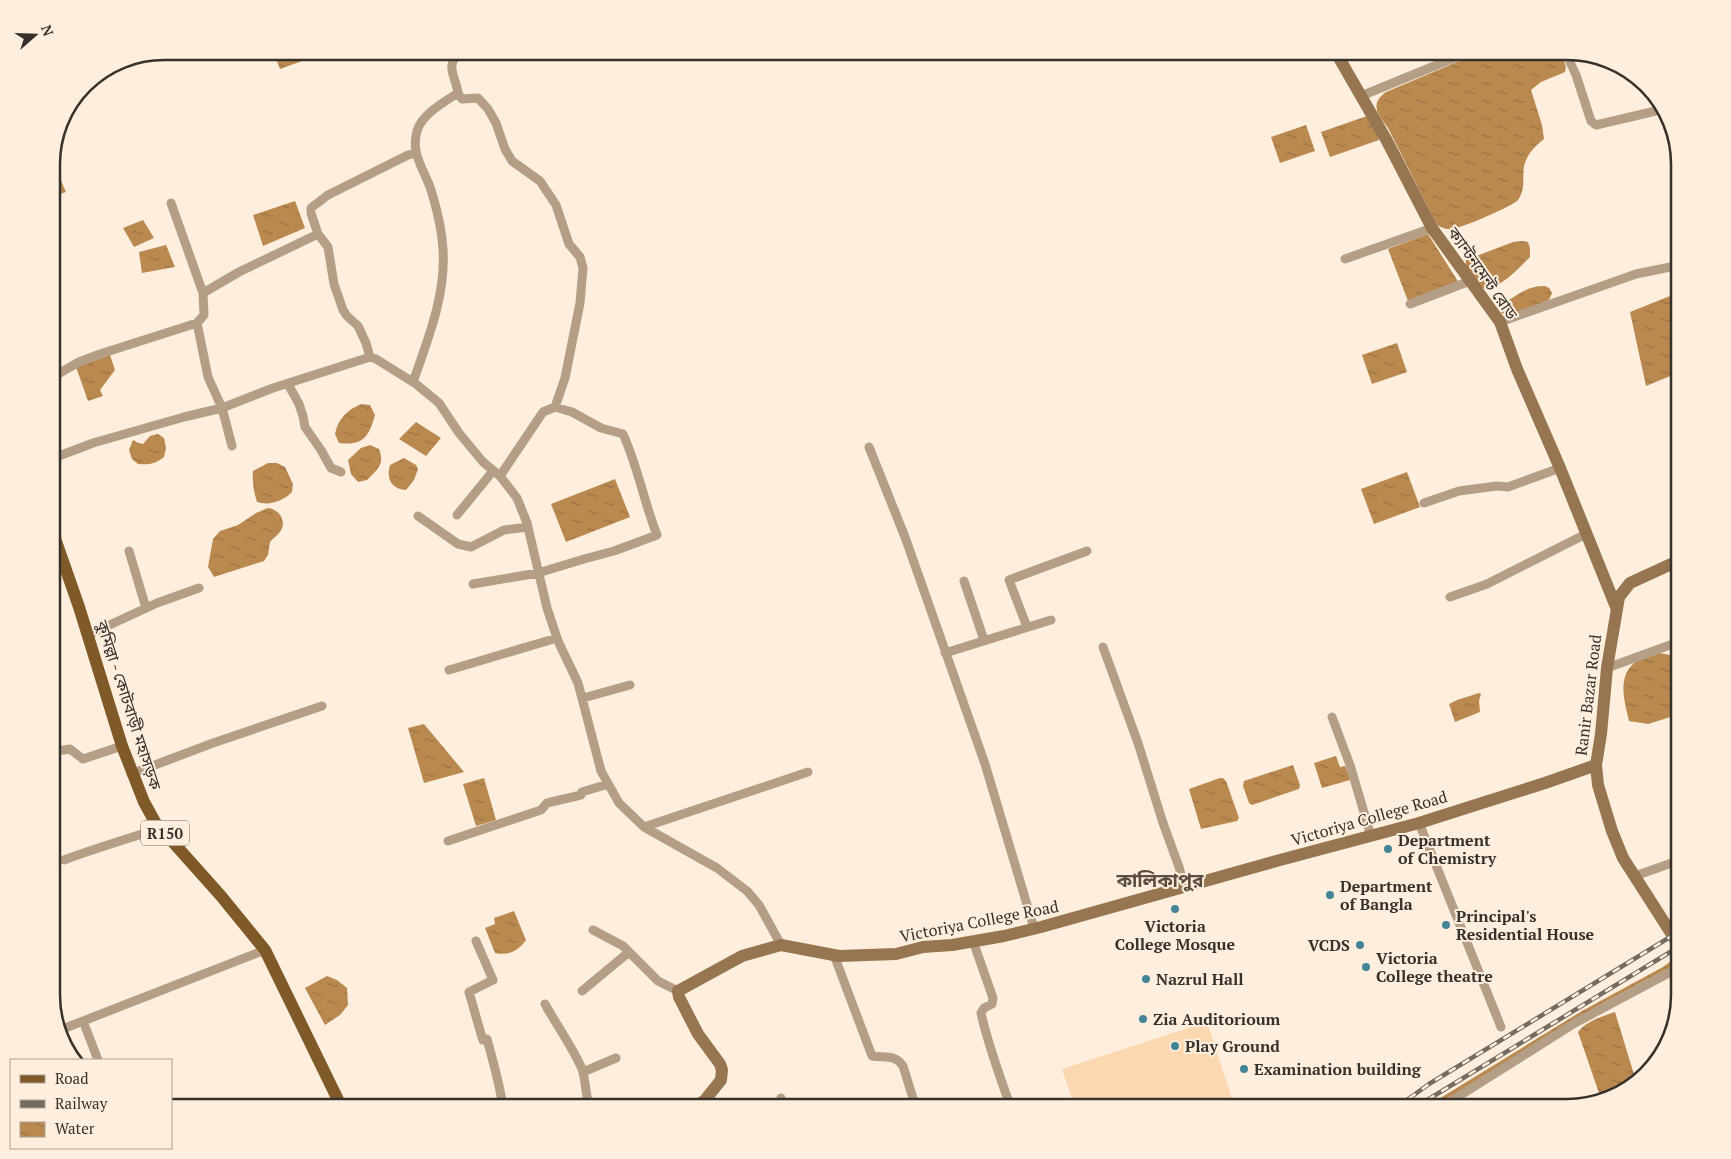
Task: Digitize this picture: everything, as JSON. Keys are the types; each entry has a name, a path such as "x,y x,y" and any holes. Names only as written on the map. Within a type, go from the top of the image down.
{"main road":[{"name":"কুমিল্লা - কোটবাড়ী মহাসড়ক","path":"60,551 122,746 144,802 160,828 265,950 338,1099"}],"street":[{"path":"455,60 450,70 457,84 458,93 462,99 478,98 488,109 496,123 504,149 512,161 540,181 556,206 569,244 580,257 583,268 580,303 565,378 555,407"},
{"name":"ক্যান্টনমেন্ট রোড","path":"1339,60 1362,96 1432,228 1500,322 1517,369 1560,468 1616,607"},
{"path":"1362,96 1449,60"},
{"path":"1569,60 1576,74 1591,121 1596,125 1656,111"},
{"path":"413,382 432,327 443,279 443,248 432,194 416,153 417,130 432,110 458,93"},
{"path":"370,357 358,326 343,310 334,284 328,247 318,234 311,208 328,195 416,153"},
{"path":"60,373 80,362 100,354 197,323 204,315 203,293 170,202"},
{"path":"1345,259 1432,228"},
{"path":"203,293 239,272 318,234"},
{"path":"1500,322 1636,274 1671,267"},
{"path":"1410,304 1470,281"},
{"path":"197,323 208,376 222,408 232,446"},
{"path":"60,456 109,438 222,408 370,357 413,382 439,403 459,433 483,462 497,473 517,498 528,527 547,608 557,638 578,683 601,771 619,802 644,827 717,868 746,891 760,905 781,945"},
{"path":"288,384 299,404 305,427 331,468 342,472"},
{"path":"457,515 497,473 543,412 555,407 572,412 601,428 624,434 640,478 650,518 657,535 614,551 584,558 538,573 474,584"},
{"path":"869,447 905,537 985,764 1034,928"},
{"path":"1424,504 1459,491 1497,486 1508,487 1560,468"},
{"path":"418,516 458,544 471,547 504,530 528,527"},
{"path":"1450,597 1487,584 1586,534"},
{"path":"128,551 146,608"},
{"path":"1027,627 1009,580 1086,551"},
{"path":"1616,607 1619,597 1630,583 1671,564"},
{"path":"964,581 984,640"},
{"path":"88,634 146,608 199,588"},
{"name":"Ranir Bazar Road","path":"1616,607 1607,668 1602,734 1596,764 1598,785 1612,831 1623,858 1671,933"},
{"path":"945,653 1051,620"},
{"path":"448,670 557,638"},
{"path":"1607,668 1671,645"},
{"path":"1103,647 1138,743 1184,886"},
{"path":"582,698 630,686"},
{"path":"132,774 246,731 322,706"},
{"path":"1332,716 1350,765 1371,836"},
{"path":"60,751 70,749 83,759 122,746"},
{"name":"Victoriya College Road","path":"678,991 742,956 781,945 834,955 896,954 973,941 1092,914 1184,886 1419,823 1545,783 1596,764"},
{"path":"644,827 808,772"},
{"path":"448,840 541,810 547,803 581,795 582,792 608,784"},
{"path":"1419,823 1501,1027"},
{"path":"64,860 92,849 114,844 160,828"},
{"path":"1635,876 1671,863"},
{"path":"593,930 623,946 658,981 678,991 698,1034 720,1064 722,1070 721,1080 707,1099"},
{"path":"476,941 493,980 469,992 483,1040 487,1039 500,1084 502,1099"},
{"path":"973,941 993,998 992,1004 984,1008 981,1013 1009,1099"},
{"path":"66,1028 265,950"},
{"path":"582,991 629,952"},
{"path":"834,955 872,1056 891,1057 899,1060 903,1066 913,1099"},
{"path":"1454,1099 1575,1023 1671,972"},
{"path":"545,1004 583,1072 587,1099"},
{"path":"83,1021 98,1059"},
{"path":"583,1072 616,1058"}],"shaded area":[{"name":"Play Ground","path":"1207,1022 1232,1099 1072,1099 1062,1069"}],"water":[{"path":"276,60 305,60 280,69"},
{"path":"1462,60 1563,60 1566,66 1565,72 1541,82 1531,90 1542,125 1544,139 1537,144 1525,162 1523,187 1518,200 1507,207 1456,228 1445,229 1437,225 1388,128 1378,114 1378,101 1386,92"},
{"path":"1370,115 1379,140 1330,157 1321,132"},
{"path":"1306,125 1315,151 1280,163 1271,137"},
{"path":"60,178 66,192 60,194"},
{"path":"295,201 305,228 263,246 253,215"},
{"path":"143,220 154,238 134,247 123,228"},
{"path":"1428,234 1459,283 1408,301 1388,249"},
{"path":"1513,242 1528,242 1530,257 1498,285 1485,289 1477,284 1465,267 1466,260"},
{"path":"166,245 175,267 142,273 139,252"},
{"path":"1538,286 1545,286 1552,293 1549,300 1509,315 1501,313 1500,306 1516,295"},
{"path":"1671,296 1671,376 1646,386 1630,312"},
{"path":"1397,343 1407,372 1372,384 1362,355"},
{"path":"110,355 115,370 100,390 103,396 88,401 76,367"},
{"path":"361,404 370,405 375,415 370,429 364,438 359,441 347,444 339,443 335,434 338,424 347,412"},
{"path":"416,422 441,438 426,456 399,439"},
{"path":"158,434 164,438 166,448 164,457 155,463 145,464 138,464 132,459 129,450 133,440 143,444 150,436"},
{"path":"370,445 379,449 381,462 367,480 358,482 351,474 348,460 361,448"},
{"path":"404,458 416,465 418,469 414,480 406,490 397,488 389,478 390,465"},
{"path":"268,463 277,463 285,467 293,484 292,492 276,502 257,502 253,483 253,471"},
{"path":"1407,472 1420,507 1374,524 1361,489"},
{"path":"615,479 630,517 566,542 551,504"},
{"path":"268,508 279,514 283,525 279,533 270,542 268,555 264,561 214,577 208,567 213,539 220,531 238,525 256,513"},
{"path":"1660,653 1671,655 1671,717 1648,724 1629,721 1624,691 1625,677 1628,670 1633,664 1646,657"},
{"path":"1479,693 1481,694 1479,701 1480,712 1455,722 1449,704"},
{"path":"424,724 464,772 424,783 408,728"},
{"path":"1336,756 1340,767 1345,766 1350,780 1322,788 1314,763"},
{"path":"1293,765 1300,785 1299,789 1252,805 1249,803 1243,786 1244,781"},
{"path":"484,778 496,820 476,826 463,784"},
{"path":"1220,778 1226,781 1239,818 1237,821 1201,829 1189,789"},
{"path":"514,911 526,940 513,952 505,954 495,953 485,928 495,924 494,918"},
{"path":"1671,961 1671,967 1603,1003 1448,1099 1439,1099 1582,1011"},
{"path":"327,976 337,980 347,988 348,1005 340,1015 325,1025 305,988"},
{"path":"1615,1012 1634,1075 1619,1085 1599,1093 1578,1032 1581,1028 1600,1017"}],"railway":[{"path":"1408,1099 1429,1084 1671,936"},
{"path":"1429,1099 1671,951"}],"place":[{"name":"Department of Chemistry","path":"1388,849"},
{"name":"Department of Bangla","path":"1330,895"},
{"name":"Victoria College Mosque","path":"1175,909"},
{"name":"Principal's Residential House","path":"1446,925"},
{"name":"VCDS","path":"1360,945"},
{"name":"Victoria College theatre","path":"1366,967"},
{"name":"Nazrul Hall","path":"1146,979"},
{"name":"Zia Auditorioum","path":"1143,1019"},
{"name":"Play Ground","path":"1175,1046"},
{"name":"Examination building","path":"1244,1069"}],"district":[{"name":"কালিকাপুর","path":"1160,879"}]}
